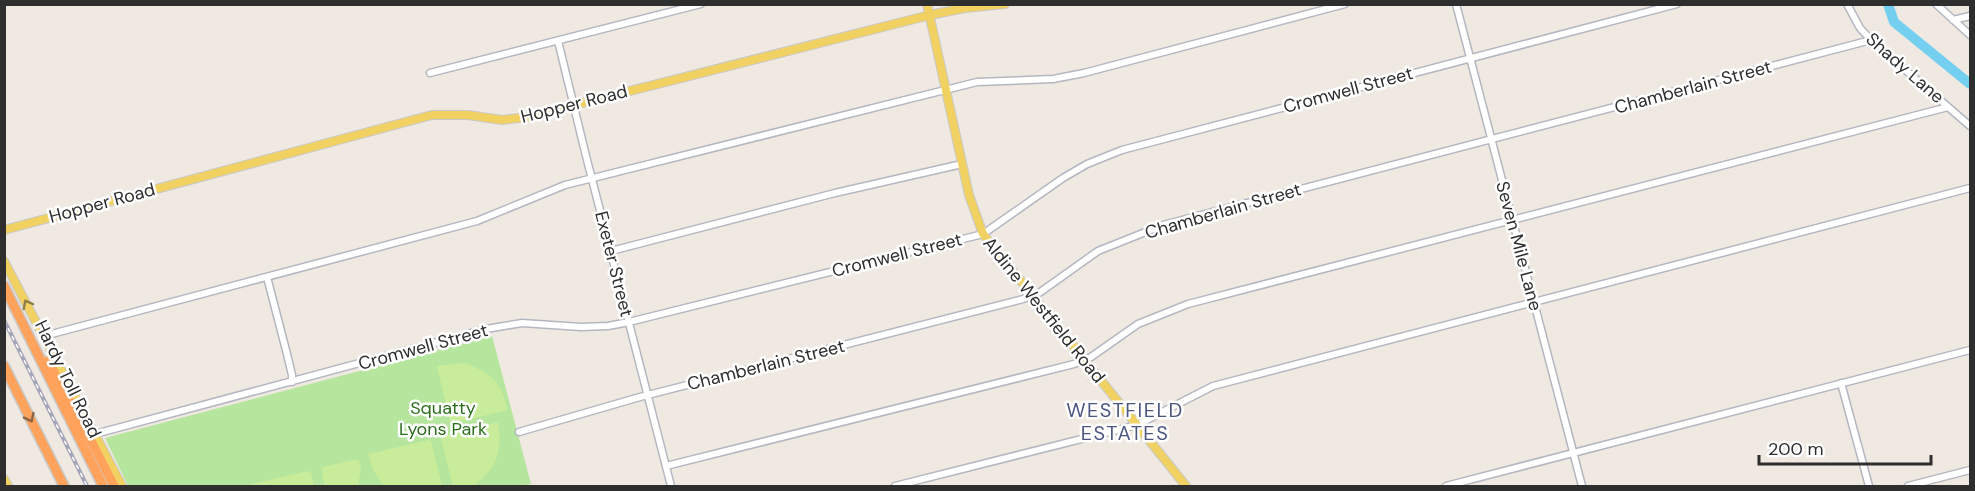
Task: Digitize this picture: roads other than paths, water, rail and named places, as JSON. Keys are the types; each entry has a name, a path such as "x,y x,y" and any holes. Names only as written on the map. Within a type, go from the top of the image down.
{"highway":[{"name":"Hardy Toll Road","path":"4,286 103,486"},
{"path":"24,326 47,359 114,486"},
{"path":"4,366 64,486"}],"main road":[{"name":"Aldine Westfield Road","path":"927,4 969,195 982,234 1186,486"},
{"name":"Hopper Road","path":"4,230 413,120 432,116 468,115 502,120 528,117 930,15 965,8 1005,4"},
{"path":"4,261 122,486"},
{"path":"4,479 8,486"}],"street":[{"path":"430,73 701,4"},
{"path":"44,336 477,221 565,185 592,178 977,82 1053,79 1084,72 1345,4"},
{"name":"Seven Mile Lane","path":"1456,4 1582,486"},
{"name":"Cromwell Street","path":"95,434 486,329 522,322 581,327 608,326 629,322 982,234 1063,178 1122,150 1677,4"},
{"name":"Shady Lane","path":"1847,4 1860,28 1871,40 1971,126"},
{"path":"1936,4 1971,35"},
{"path":"1953,20 1971,16"},
{"name":"Chamberlain Street","path":"519,432 647,395 1031,296 1039,293 1098,251 1163,225 1871,40"},
{"name":"Exeter Street","path":"558,41 671,486"},
{"path":"666,466 1084,360 1138,324 1188,304 1948,107"},
{"path":"611,251 835,193 962,164"},
{"path":"895,486 1137,425 1213,386 1971,188"},
{"path":"267,278 290,364 292,382"},
{"path":"1446,486 1971,350"},
{"path":"1841,383 1869,486"},
{"path":"1908,486 1971,470"}],"waterway":[{"path":"1888,4 1894,22 1970,84"}],"railway":[{"path":"4,320 87,486"}],"district":[{"name":"WESTFIELD ESTATES","path":"1125,422"}],"park label":[{"name":"Squatty Lyons Park","path":"443,418"}]}
